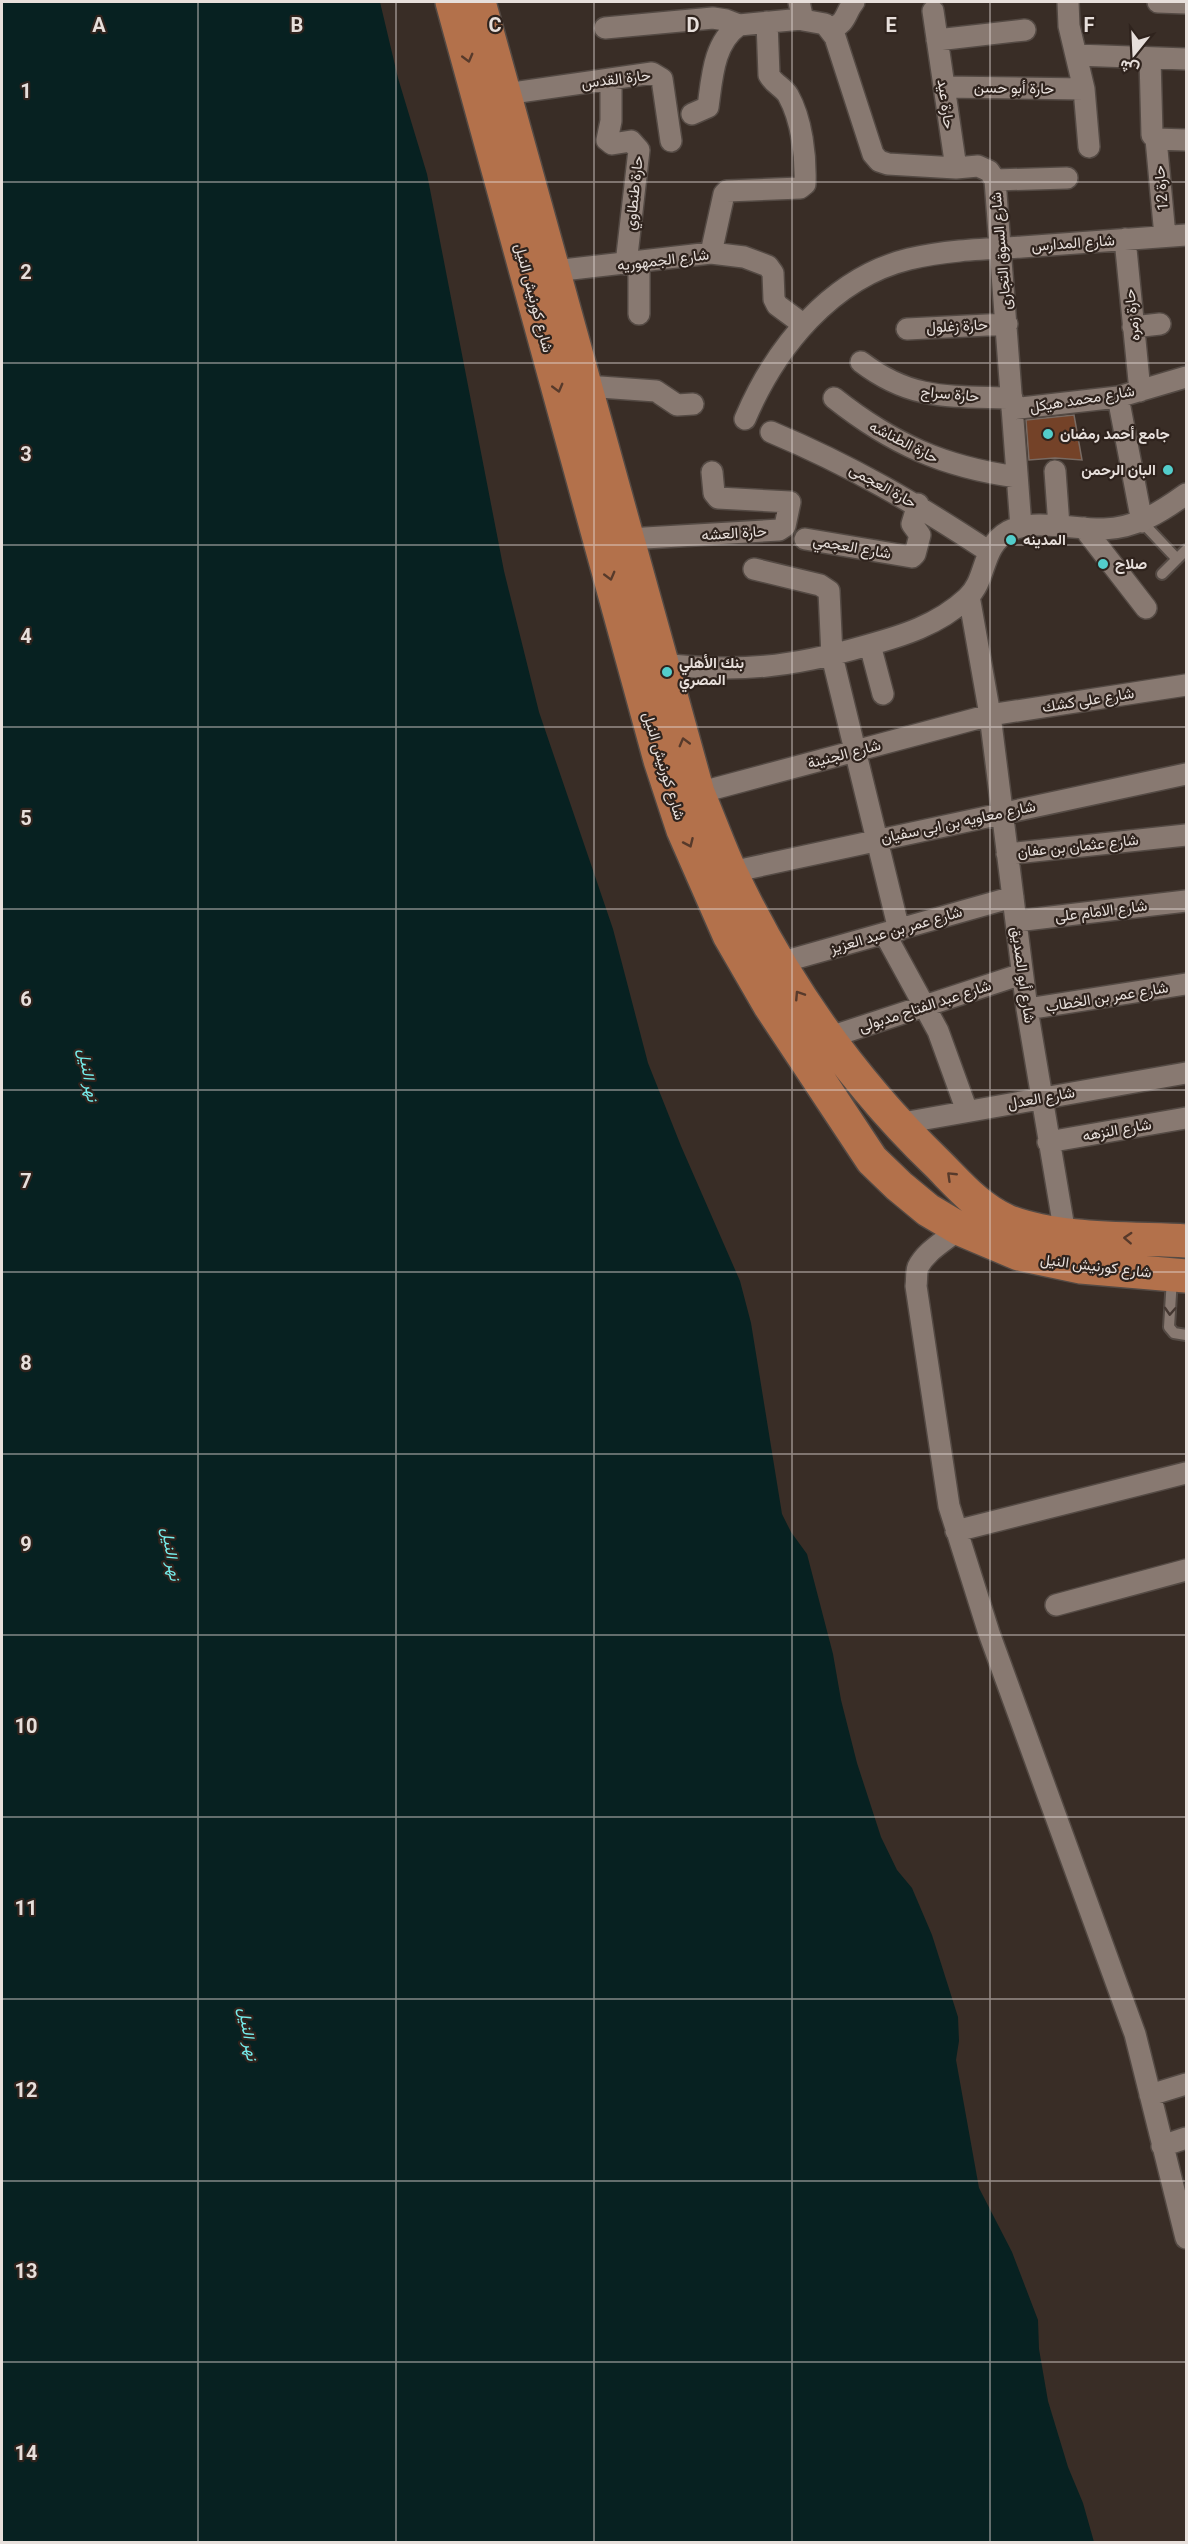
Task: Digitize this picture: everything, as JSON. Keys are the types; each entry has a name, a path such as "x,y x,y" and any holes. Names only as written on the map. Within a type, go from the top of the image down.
{"main road":[{"name":"شارع كورنيش النيل","path":"452,2 660,760 683,830 729,935 770,1006 872,1160 928,1209 988,1243 1049,1262 1179,1276"},
{"name":"شارع كورنيش النيل","path":"479,2 698,793 731,872 779,963 827,1038 897,1124 978,1203 1004,1220 1024,1227 1065,1234 1186,1241"}],"street":[{"path":"605,28 713,18 738,25 767,22 801,10 830,28 845,21 849,7 854,2"},
{"path":"1068,2 1069,26 1084,89 1089,147"},
{"path":"1158,2 1186,2"},
{"name":"حارة عيد","path":"933,11 956,168"},
{"path":"711,254 724,194 727,191 800,188 805,184 804,157 795,109 787,93 772,81 769,75 767,22"},
{"path":"692,114 708,107 711,72 724,39 738,25"},
{"name":"شارع السوق التجارى","path":"830,28 875,158 888,164 956,168 983,167 993,175 995,180 1002,248 1021,527"},
{"path":"937,40 1025,30"},
{"path":"1076,55 1186,59"},
{"name":"حارة 12","path":"1150,58 1151,130 1156,139 1176,236"},
{"name":"حارة القدس","path":"505,94 652,73 658,75 664,85 672,141"},
{"name":"حارة طنطاوي","path":"611,79 611,121 607,140 612,144 631,141 639,150 632,264"},
{"name":"حارة أبو حسن","path":"944,87 1084,89"},
{"path":"1156,139 1186,140"},
{"path":"995,180 1067,178"},
{"name":"شارع المدارس","path":"745,419 769,369 804,325 834,297 860,280 907,259 948,251 1176,236"},
{"name":"حارة زمره","path":"1125,239 1140,391"},
{"name":"شارع الجمهوريه","path":"554,271 711,254 744,256 768,266 773,273 774,299 777,305 804,325"},
{"path":"632,264 639,314"},
{"name":"حارة زغلول","path":"907,329 1007,324"},
{"path":"1133,327 1160,324"},
{"name":"حارة سراج","path":"861,362 895,384 915,391 1012,404"},
{"name":"شارع محمد هيكل","path":"1012,404 1118,397 1186,377"},
{"path":"586,386 656,391 677,405 693,404"},
{"path":"1118,397 1142,522"},
{"name":"حارة الطناشه","path":"834,398 889,438 919,453 961,467 1017,477"},
{"name":"حارة العجمى","path":"771,432 821,453 918,504 988,551"},
{"path":"1055,471 1059,526"},
{"name":"حارة العشه","path":"628,539 779,530 785,526 790,502 718,498 715,495 712,472"},
{"path":"663,664 697,668 754,669 832,656 913,632 933,622 969,596 980,576 988,551 1002,536 1021,527 1123,527 1142,522 1186,494"},
{"name":"شارع العجمي","path":"805,539 909,558 915,554 920,535 912,525 918,504"},
{"path":"1084,528 1146,608"},
{"path":"754,569 826,588 829,591 832,656 877,840 892,932 950,1059 967,1111"},
{"name":"شارع أبو الصديق","path":"969,596 990,716 1027,1010 1065,1234"},
{"path":"870,645 883,694"},
{"name":"شارع على كشك","path":"990,716 1186,685"},
{"name":"شارع الجنينة","path":"698,793 990,716"},
{"name":"شارع معاويه بن ابى سفيان","path":"731,872 1186,774"},
{"name":"شارع عثمان بن عفان","path":"1007,854 1186,835"},
{"name":"شارع عمر بن عبد العزيز","path":"779,963 1012,897"},
{"name":"شارع الامام على","path":"1016,921 1186,901"},
{"name":"شارع عبد الفتاح مدبولى","path":"827,1038 1022,974"},
{"name":"شارع عمر بن الخطاب","path":"1027,1010 1186,984"},
{"name":"شارع العدل","path":"897,1124 1186,1073"},
{"name":"شارع النزهه","path":"1048,1142 1186,1118"},
{"path":"978,1203 960,1229 932,1251 918,1268 916,1286 949,1506 989,1633 1135,2034 1162,2146 1183,2211 1186,2238"},
{"path":"956,1531 1186,1473"},
{"path":"1056,1605 1186,1570"},
{"path":"1150,2095 1186,2084"},
{"path":"1162,2146 1186,2138"}],"lane":[{"path":"1142,522 1178,559"},
{"path":"1162,574 1186,550"},
{"path":"1179,1276 1169,1327 1174,1333 1186,1335"}],"water":[{"name":"نهر النيل","path":"2,2 380,2 398,78 427,174 504,571 539,712 613,929 648,1063 681,1146 740,1281 751,1323 782,1514 791,1532 807,1554 833,1654 841,1700 857,1763 881,1837 897,1870 912,1888 932,1935 958,2017 959,2041 956,2060 979,2188 1012,2252 1038,2320 1039,2349 1048,2401 1094,2542 2,2542"}],"building":[{"name":"جامع أحمد رمضان","path":"1074,415 1082,460 1055,458 1029,460 1026,420"}],"place":[{"name":"جامع أحمد رمضان","path":"1048,434"},
{"name":"البان الرحمن","path":"1168,470"},
{"name":"المدينه","path":"1011,540"},
{"name":"صلاح","path":"1103,564"},
{"name":"بنك الأهلي المصري","path":"667,672"}]}
